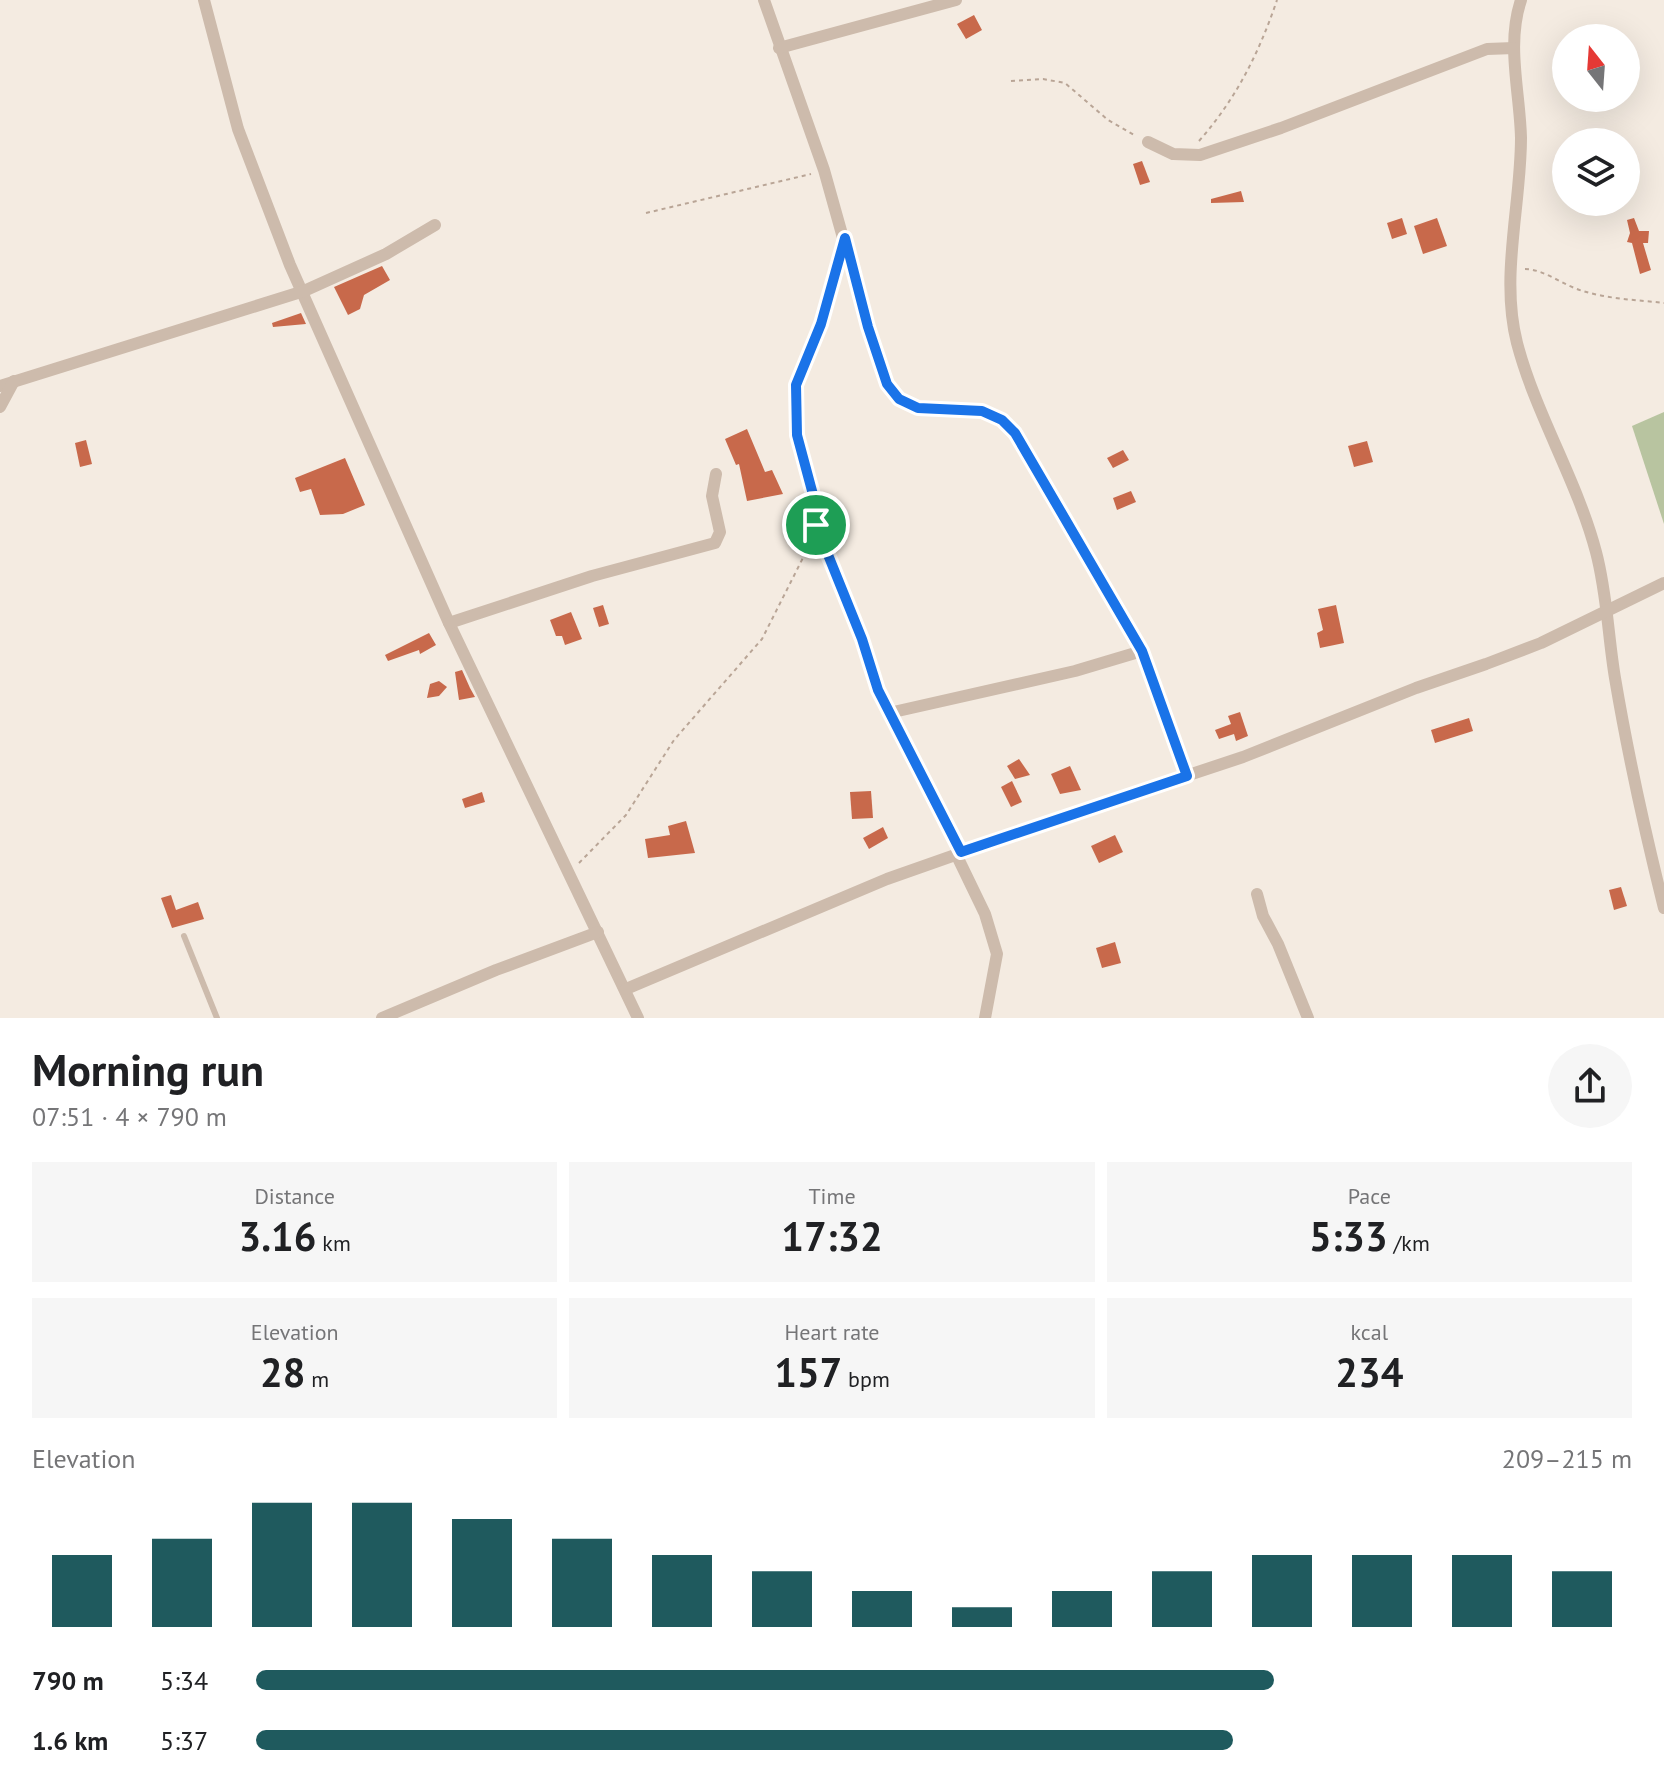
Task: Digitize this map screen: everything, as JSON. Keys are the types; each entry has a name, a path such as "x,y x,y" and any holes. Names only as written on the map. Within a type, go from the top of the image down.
{"street":[{"path":"204,0 238,129 279,239 449,623 638,1018"},
{"path":"764,0 824,170 887,384 899,399 918,408 982,411 1002,420 1015,433 1142,651 1187,776"},
{"path":"779,48 956,0"},
{"path":"1521,0 1514,48 1521,135 1512,270 1512,308 1517,342 1588,528 1602,578 1633,774 1664,908"},
{"path":"1148,142 1173,154 1200,155 1281,128 1487,49 1514,48"},
{"path":"0,386 304,291 386,254 435,225"},
{"path":"0,407 14,381"},
{"path":"449,623 592,576 715,543 720,532 712,496 716,474"},
{"path":"626,989 730,943 958,853 1187,776 1541,643 1664,583"},
{"path":"889,713 1075,671 1142,651"},
{"path":"958,853 985,914 997,954 985,1018"},
{"path":"1257,894 1263,916 1278,944 1308,1018"},
{"path":"382,1018 496,970 598,932"}],"lane":[{"path":"184,936 217,1018"}],"path":[{"path":"1186,156 1221,116 1250,69 1277,0"},
{"path":"1011,81 1043,79 1065,83 1108,120 1148,142"},
{"path":"646,213 824,170"},
{"path":"569,872 626,815 674,740 762,639 813,538 815,502 797,435 796,385 821,324 845,238"},
{"path":"1512,270 1536,269 1585,292 1664,303"},
{"path":"816,525 889,713 958,853"}],"green space":[{"path":"1664,412 1664,524 1632,426"}],"building":[{"path":"974,15 982,30 966,39 957,24"},
{"path":"1142,161 1150,182 1140,185 1133,164"},
{"path":"1241,191 1244,202 1211,203 1211,199"},
{"path":"1402,218 1407,234 1392,239 1387,223"},
{"path":"1437,218 1447,246 1423,254 1414,226"},
{"path":"1634,218 1639,231 1649,231 1648,243 1643,243 1651,270 1640,274 1632,243 1627,242 1630,233 1627,220"},
{"path":"382,266 390,280 364,295 360,309 348,315 334,287"},
{"path":"301,313 306,324 273,327 272,323"},
{"path":"747,429 765,472 772,470 783,494 747,501 739,464 736,465 725,439"},
{"path":"86,440 92,464 80,467 75,443"},
{"path":"1367,441 1373,462 1354,467 1348,446"},
{"path":"1123,450 1129,460 1113,468 1107,458"},
{"path":"345,458 365,505 343,514 320,515 311,489 300,492 295,478"},
{"path":"1131,491 1136,502 1117,510 1113,498"},
{"path":"603,605 609,624 599,627 593,608"},
{"path":"1336,605 1344,643 1320,648 1317,633 1323,630 1318,609"},
{"path":"571,612 582,639 565,645 562,636 556,636 550,620"},
{"path":"429,633 436,645 420,654 419,650 388,661 385,655"},
{"path":"462,670 475,697 459,700 455,672"},
{"path":"439,681 447,687 439,696 427,698 430,684"},
{"path":"1240,712 1248,736 1236,741 1234,734 1219,739 1215,730 1231,724 1228,716"},
{"path":"1469,718 1473,731 1435,743 1431,730"},
{"path":"1019,759 1030,775 1015,779 1007,766"},
{"path":"1070,766 1081,790 1060,794 1051,774"},
{"path":"1012,781 1022,802 1011,807 1001,787"},
{"path":"871,791 873,818 852,819 850,792"},
{"path":"482,792 485,802 465,808 462,799"},
{"path":"686,821 695,853 648,858 645,839 670,835 668,826"},
{"path":"883,827 888,838 869,849 863,838"},
{"path":"1115,835 1123,852 1099,863 1091,846"},
{"path":"1621,887 1627,906 1614,910 1609,890"},
{"path":"171,895 176,910 198,902 204,919 172,928 161,898"},
{"path":"1115,942 1121,963 1102,968 1096,948"}],"route":[{"path":"845,238 868,327 887,384 899,399 918,408 982,411 1002,420 1015,433 1142,651 1187,776 961,852 878,690 862,639 816,525 815,502 797,435 796,385 821,324 845,238"}]}
